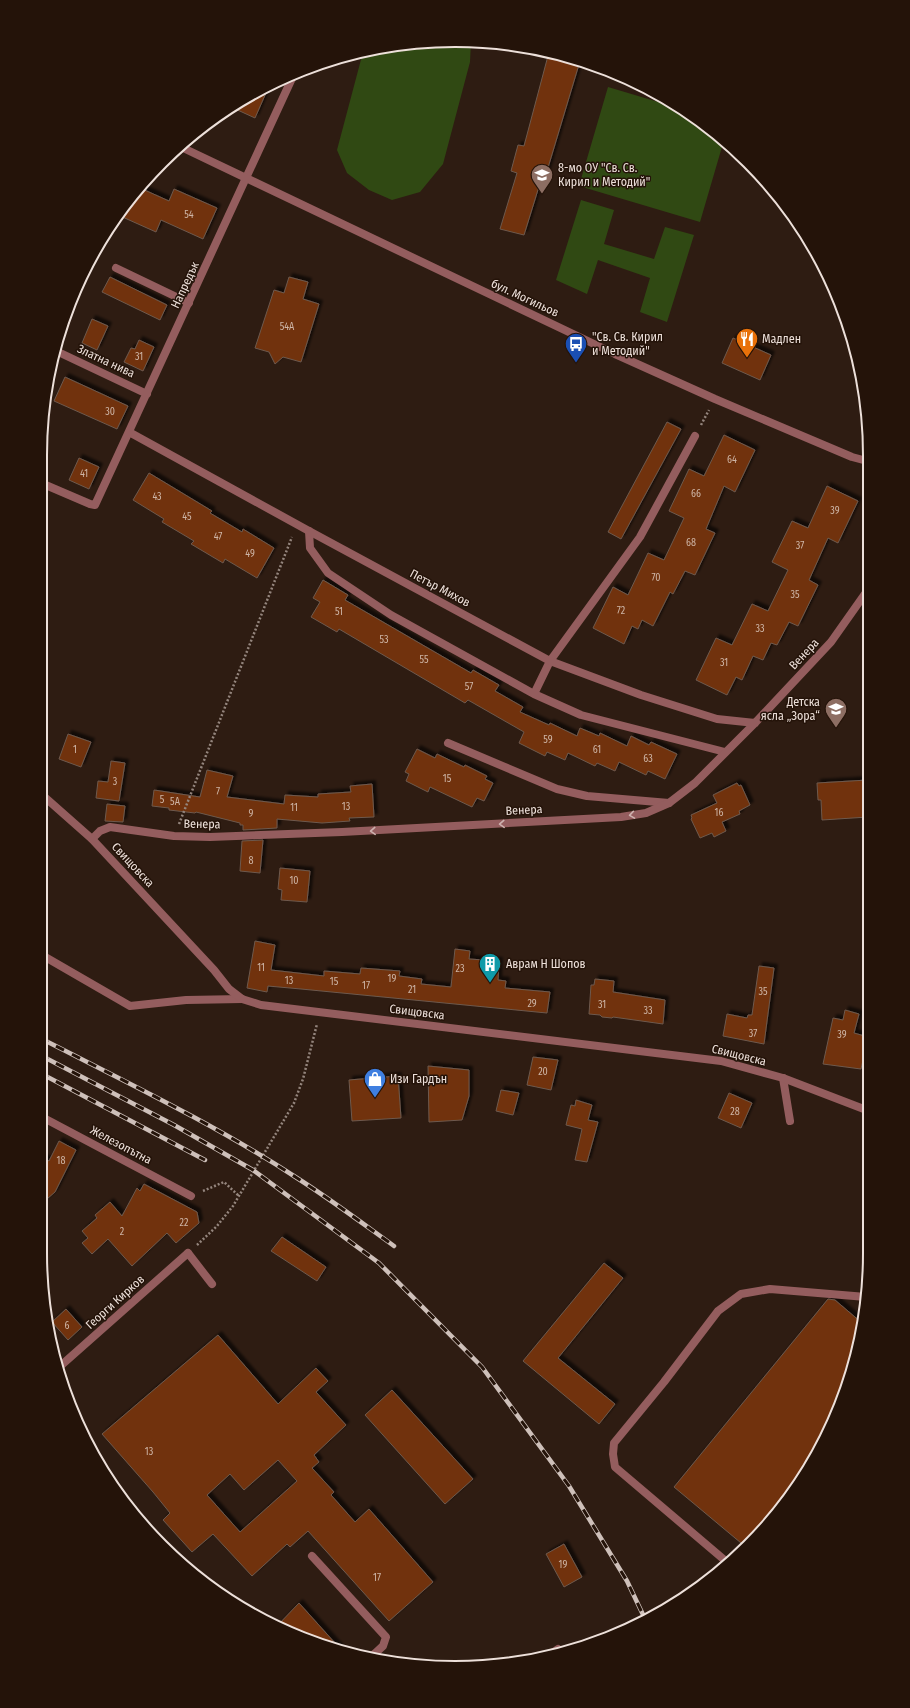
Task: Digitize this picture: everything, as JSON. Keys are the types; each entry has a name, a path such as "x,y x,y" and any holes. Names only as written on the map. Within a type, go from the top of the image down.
{"street":[{"name":"Напредък","path":"47,486 95,505 247,179 290,82"},
{"name":"бул. Могильов","path":"185,149 601,347 715,399 852,457 863,460"},
{"path":"116,268 189,303"},
{"name":"Златна нива","path":"60,353 147,394"},
{"name":"Петър Михов","path":"129,432 550,661 640,695 718,719 755,723"},
{"path":"534,694 550,661 640,537 695,436"},
{"path":"309,531 310,548 328,573 391,615 534,694 581,715 726,752"},
{"name":"Венера","path":"92,839 100,832 110,827 174,836 210,837 342,832 621,817 646,813 669,803 695,783 755,723 831,642 863,597"},
{"path":"448,743 557,789 587,796 669,803"},
{"name":"Свищовска","path":"47,799 92,839 230,989 242,999 261,1005 721,1060 783,1078 863,1109"},
{"path":"47,958 130,1006 186,1000 242,999"},
{"path":"783,1078 790,1122"},
{"name":"Железопътна","path":"47,1120 191,1196"},
{"path":"188,1253 212,1284"},
{"name":"Георги Кирков","path":"63,1364 188,1253"},
{"path":"724,1560 615,1467 613,1454 614,1442 664,1382 718,1311 741,1294 770,1289 861,1297"},
{"path":"312,1556 386,1637 383,1646 375,1653"}],"path":[{"path":"695,436 715,399"},
{"path":"174,836 297,524"},
{"path":"188,1253 217,1226 240,1196 294,1103 303,1079 320,1012"},
{"path":"191,1196 224,1182 240,1196"}],"green space":[{"path":"471,48 470,62 443,164 420,192 392,200 369,190 347,173 337,150 361,58 402,50"},
{"path":"608,87 660,102 682,116 722,146 700,222 579,186"},
{"path":"581,200 614,210 604,244 654,259 665,227 694,235 667,322 640,312 650,278 598,260 587,294 556,280"}],"building":[{"path":"547,58 578,67 544,181 541,180 524,235 500,229 517,173 511,171 518,145 524,146"},
{"path":"265,94 255,118 238,110"},
{"path":"174,189 217,208 203,239 161,220 156,232 124,217 145,190 169,201"},
{"path":"110,277 167,305 160,320 102,292"},
{"path":"289,277 308,282 303,299 319,304 301,362 283,357 275,364 269,352 255,348 274,290 284,293"},
{"path":"92,319 108,326 97,350 82,343"},
{"name":"Мадлен","path":"733,338 771,355 760,380 722,363"},
{"path":"139,340 154,347 143,371 124,362 131,348 135,349"},
{"path":"65,377 128,406 117,429 54,401"},
{"path":"667,422 681,429 621,539 608,532"},
{"path":"724,435 755,450 735,492 724,486 706,529 715,533 695,575 685,571 673,594 670,592 653,626 642,620 638,629 632,626 624,644 593,628 613,587 628,595 648,553 664,560 684,518 669,511 689,469 704,476"},
{"path":"79,458 99,467 89,489 69,480"},
{"path":"149,473 212,511 210,513 242,532 243,529 274,548 257,578 225,559 223,563 191,544 194,541 162,522 164,519 133,500"},
{"path":"827,486 858,501 838,543 828,538 809,580 818,585 798,626 789,622 777,645 771,643 763,660 753,656 742,680 736,677 727,695 696,680 716,638 732,645 752,604 768,611 788,570 772,562 792,521 808,528"},
{"path":"323,580 348,595 345,600 471,673 473,670 499,685 495,691 523,707 520,712 549,725 550,723 577,736 580,728 599,736 600,733 627,746 631,736 649,745 651,742 677,754 665,779 648,771 646,775 619,762 615,771 597,763 595,766 568,753 565,760 547,752 545,756 519,743 524,732 468,700 465,703 339,629 337,632 311,617 320,602 313,598"},
{"path":"68,734 91,742 81,767 59,759"},
{"path":"417,749 435,758 437,754 464,767 465,765 487,776 485,779 493,783 484,801 477,798 472,807 430,787 428,792 406,781 409,774 405,772"},
{"path":"111,761 125,763 119,801 96,798 98,781 108,782"},
{"path":"207,770 233,776 227,797 284,804 285,795 318,797 318,794 351,792 350,786 372,784 374,817 349,818 350,821 322,823 277,819 277,828 243,830 243,825 240,825 240,823 196,812 169,810 169,808 152,806 154,790 200,797"},
{"path":"863,780 863,817 822,820 821,800 818,800 817,783"},
{"path":"737,783 739,786 741,785 750,805 739,811 740,814 722,822 726,831 714,837 712,833 700,838 691,819 691,815 717,803 713,795"},
{"path":"107,804 125,806 123,822 105,821"},
{"path":"263,840 260,873 240,871 242,841"},
{"path":"280,868 310,871 307,902 281,900 282,890 278,889"},
{"path":"255,941 275,945 271,970 324,976 324,971 360,974 361,968 400,971 399,976 422,979 421,984 451,987 455,949 470,951 469,959 499,961 498,980 506,981 505,988 550,992 547,1013 268,986 267,992 247,988"},
{"path":"759,966 774,968 764,1044 723,1036 727,1014 747,1018 748,1015 752,1015"},
{"path":"595,979 614,981 613,992 665,1000 663,1024 613,1017 602,1017 600,1015 589,1014 591,985 594,985"},
{"path":"845,1010 859,1014 854,1033 863,1036 863,1060 861,1069 823,1064 833,1018 843,1020"},
{"path":"533,1057 558,1060 551,1090 527,1085"},
{"path":"428,1066 469,1070 469,1096 462,1120 429,1122"},
{"name":"Изи Гардън","path":"398,1076 401,1118 352,1121 349,1080"},
{"path":"501,1090 519,1093 513,1115 496,1111"},
{"path":"729,1093 752,1103 741,1128 718,1118"},
{"path":"576,1100 592,1105 588,1120 598,1122 587,1162 575,1160 582,1129 566,1125 571,1105 575,1106"},
{"path":"59,1141 76,1150 55,1192 47,1199 47,1160 49,1161"},
{"path":"144,1184 197,1212 199,1223 176,1243 167,1233 132,1266 108,1239 92,1254 82,1243 88,1238 82,1231 97,1218 95,1215 110,1202 122,1216 137,1188 140,1191"},
{"path":"282,1237 326,1267 317,1281 271,1251"},
{"path":"604,1263 623,1278 558,1358 615,1404 599,1424 523,1361"},
{"path":"828,1299 835,1300 858,1319 849,1359 841,1384 821,1433 794,1480 779,1501 762,1522 741,1543 674,1487"},
{"path":"66,1309 82,1327 68,1340 53,1321"},
{"path":"218,1335 278,1404 316,1368 328,1381 316,1392 346,1425 314,1455 319,1462 312,1468 334,1492 331,1495 355,1522 369,1509 433,1582 389,1621 308,1531 290,1547 287,1544 252,1576 213,1534 192,1552 163,1520 170,1513 102,1434","holes":["278,1460 297,1481 240,1532 207,1495 230,1474 244,1490"]},
{"path":"392,1390 473,1479 445,1504 365,1415"},
{"path":"564,1544 582,1577 564,1587 546,1554"},
{"path":"299,1603 334,1642 299,1630 281,1622"}],"railway":[{"path":"47,1042 235,1140 309,1186 394,1246"},
{"path":"47,1059 174,1125 253,1170 379,1263 482,1367 569,1486 627,1581 643,1615"},
{"path":"47,1077 205,1160"}],"place":[{"name":"8-мо ОУ \"Св. Св. Кирил и Методий\"","path":"542,194"},
{"name":"Мадлен","path":"747,358"},
{"name":"\"Св. Св. Кирил и Методий\"","path":"576,364"},
{"name":"Детска ясла „Зора“","path":"836,728"},
{"name":"Аврам Н Шопов","path":"490,984"},
{"name":"Изи Гардън","path":"375,1098"}]}
